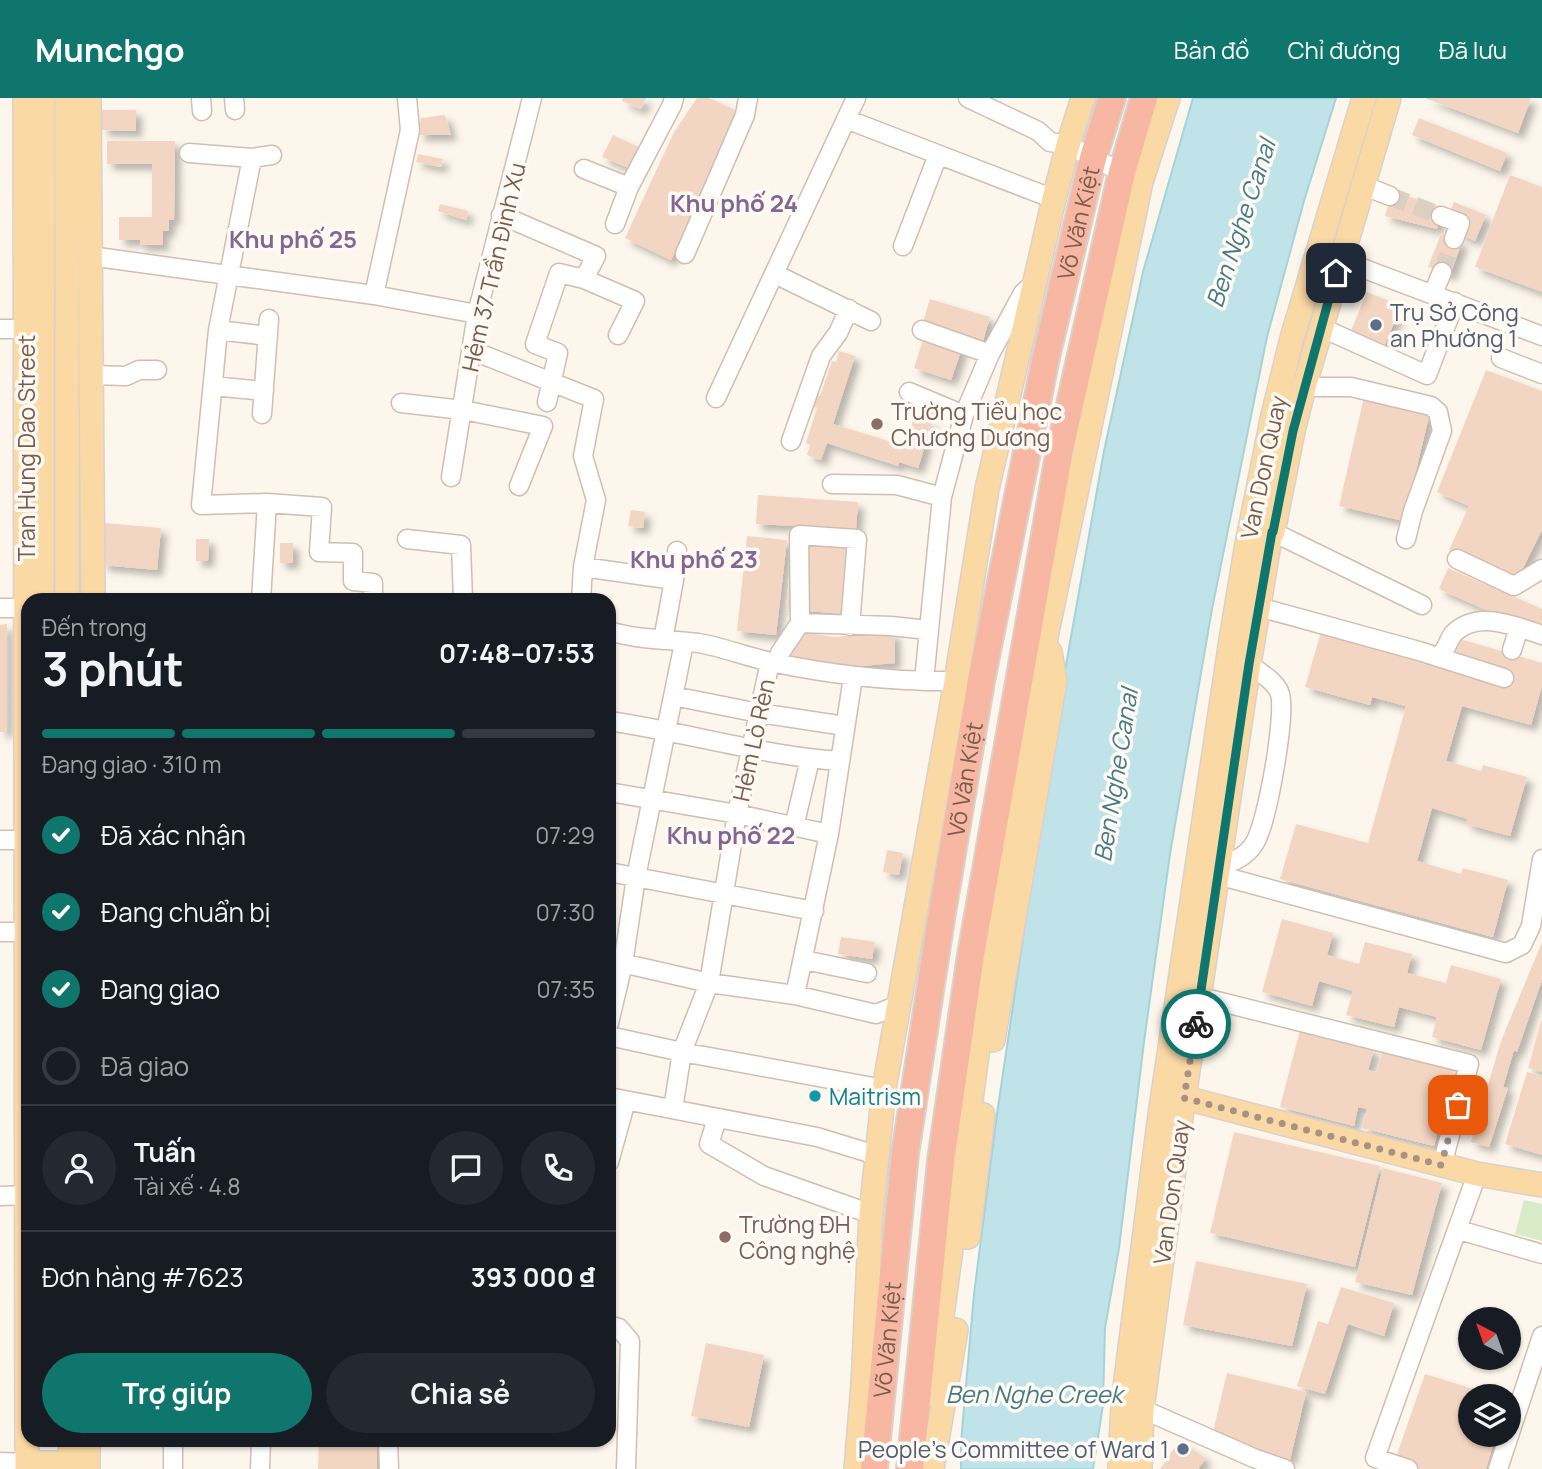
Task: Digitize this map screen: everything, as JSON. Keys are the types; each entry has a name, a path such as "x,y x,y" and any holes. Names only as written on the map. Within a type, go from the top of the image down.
{"highway":[{"name":"Võ Văn Kiệt","path":"874,1469 905,1154 981,681 1046,357 1093,158 1112,98"},
{"name":"Võ Văn Kiệt","path":"910,1461 941,1161 971,955 1060,449 1132,177 1163,102"}],"main road":[{"name":"Tran Hung Dao Street","path":"25,98 34,258 25,329 34,419 66,593"},
{"name":"Tran Hung Dao Street","path":"34,419 34,258 43,98"},
{"name":"Tran Hung Dao Street","path":"67,98 90,375 93,593"},
{"name":"Tran Hung Dao Street","path":"33,593 46,489 67,419 89,98"},
{"name":"Võ Văn Kiệt","path":"856,1469 871,1214 884,1089 987,489 1054,200 1083,98"},
{"name":"Van Don Quay","path":"1120,1469 1132,1406 1247,544 1273,415 1317,251 1364,98"},
{"name":"Van Don Quay","path":"1174,1095 1200,998 1249,664 1293,431 1320,327 1389,98"},
{"name":"Võ Văn Kiệt","path":"910,1461 937,1353 991,950 1132,177"},
{"path":"34,258 79,256"},
{"path":"67,419 91,418"},
{"path":"46,489 92,488"},
{"name":"Võ Văn Kiệt","path":"932,1469 951,1369 992,1045 1055,681 1047,632"},
{"path":"1174,1095 1441,1165 1542,1185"},
{"name":"Van Don Quay","path":"1132,1406 1140,1469"},
{"path":"37,1461 79,1457"}],"street":[{"path":"374,295 410,130 407,98"},
{"name":"Hẻm 37 Trần Ðình Xu","path":"451,477 477,314 532,98"},
{"path":"615,224 629,187 674,98"},
{"path":"685,254 745,115 748,98"},
{"path":"716,398 856,98"},
{"path":"968,98 1038,131 1050,142 1068,145 1132,177"},
{"path":"846,119 1054,200"},
{"path":"189,153 252,158 272,155"},
{"path":"903,246 938,155"},
{"path":"252,158 218,330 201,505 267,503 321,507 319,552 353,553 353,582 373,583 373,593"},
{"path":"584,169 629,187"},
{"path":"1363,185 1390,196"},
{"path":"501,215 596,256 584,279"},
{"path":"1441,216 1460,223 1454,239"},
{"path":"1317,251 1542,336"},
{"path":"79,256 374,295 477,314"},
{"path":"1433,294 1442,272"},
{"path":"547,402 558,353 535,344 559,273 584,279 635,301 618,334"},
{"path":"775,274 871,321"},
{"path":"924,681 942,497 964,415 990,354 1023,293 1035,284"},
{"path":"1320,327 1427,374 1455,302"},
{"path":"791,441 821,356 838,334 849,309"},
{"path":"218,330 268,327 262,414"},
{"path":"0,329 25,329"},
{"path":"922,331 990,354"},
{"path":"471,350 594,398 583,456 596,500 583,567 581,593"},
{"path":"1501,358 1542,374"},
{"path":"90,375 126,376 139,370 157,370"},
{"path":"214,386 264,391"},
{"path":"1304,387 1351,387 1369,390 1431,406 1438,412 1442,431 1413,510 1406,538"},
{"path":"909,392 964,415"},
{"path":"401,403 463,410 542,426 519,486"},
{"path":"832,484 897,485 942,497"},
{"path":"261,593 267,503"},
{"path":"1273,532 1422,605"},
{"path":"775,658 800,623 799,535 857,539 850,626"},
{"path":"407,539 461,545 463,593"},
{"path":"663,640 677,551"},
{"path":"1457,559 1514,586 1542,569"},
{"path":"583,567 674,580"},
{"path":"0,608 21,606"},
{"path":"1259,607 1504,678"},
{"path":"1438,657 1445,652 1452,635 1484,619 1542,635"},
{"path":"800,623 928,630"},
{"path":"1513,650 1518,627"},
{"path":"616,633 627,637 698,643 853,677 956,681"},
{"path":"684,643 616,962 709,983 795,995 876,1014 898,1005"},
{"name":"Hẻm Lò Rèn","path":"673,1109 682,1052 709,983 737,814 759,713 775,658"},
{"path":"1218,871 1238,860 1254,844 1265,816 1274,765 1280,692 1249,664"},
{"path":"795,995 829,834 853,677"},
{"path":"673,696 845,726"},
{"path":"616,722 666,729 810,759 839,761"},
{"path":"794,827 810,759"},
{"path":"616,793 737,814 829,834"},
{"path":"0,840 21,840"},
{"path":"1218,871 1506,953 1522,945 1531,926 1542,859"},
{"path":"616,873 814,911"},
{"path":"0,932 21,932"},
{"path":"804,960 867,973"},
{"path":"1200,998 1469,1064 1441,1165"},
{"path":"876,1014 893,1035"},
{"path":"616,1038 884,1089"},
{"path":"618,1099 817,1137 876,1154"},
{"path":"717,1119 709,1144 764,1176 871,1214"},
{"path":"1408,1469 1375,1458 1478,1174"},
{"path":"0,1196 21,1195"},
{"path":"1459,1230 1542,1254"},
{"path":"616,1327 630,1341 626,1469"},
{"path":"1498,1469 1542,1336"},
{"path":"1132,1406 1285,1469"},
{"path":"173,1447 173,1469"},
{"path":"260,1469 261,1447"},
{"path":"388,1447 389,1469"},
{"path":"0,1462 37,1461"}],"green space":[{"path":"1524,1200 1542,1204 1542,1241 1515,1234"}],"water":[{"name":"Ben Nghe Creek","path":"1193,98 1336,98 1304,201 1267,337 1212,609 1170,854 1119,1248 1105,1328 1103,1405 1093,1469 961,1469 974,1294 997,1114 1050,755 1104,451 1143,272"}],"building":[{"path":"623,98 646,98 641,109 622,101"},
{"path":"697,98 709,98 742,113 671,260 625,238 674,132"},
{"path":"1425,98 1531,98 1518,133"},
{"path":"102,110 136,110 136,131 102,130"},
{"path":"445,115 451,135 418,135 421,118"},
{"path":"1419,118 1507,153 1500,171 1412,135"},
{"path":"613,135 645,150 636,171 602,157"},
{"path":"107,141 175,141 174,220 169,220 169,231 163,231 163,245 140,245 140,240 119,240 119,217 152,217 152,164 107,164"},
{"path":"418,154 443,159 441,167 416,162"},
{"path":"1510,175 1542,187 1542,292 1475,267"},
{"path":"1392,191 1443,208 1437,229 1385,216"},
{"path":"1454,202 1486,215 1475,241 1460,234 1449,214"},
{"path":"440,204 468,211 466,220 438,211"},
{"path":"1441,234 1462,242 1450,275 1428,267"},
{"path":"1367,292 1401,306 1384,347 1350,333"},
{"path":"930,299 990,317 982,344 922,325"},
{"path":"925,333 963,345 951,380 914,368"},
{"path":"839,351 855,356 833,424 905,446 914,417 932,423 918,468 899,462 898,466 827,443 821,460 807,455 810,445 806,443 817,408 811,406 815,395 820,396 832,361 836,362"},
{"path":"1486,370 1542,391 1542,530 1518,578 1449,550 1469,506 1437,492"},
{"path":"1364,397 1430,412 1404,521 1339,506"},
{"path":"758,495 858,502 856,529 756,524"},
{"path":"631,510 645,512 643,528 628,526"},
{"path":"105,523 161,528 157,570 102,565"},
{"path":"747,536 787,540 776,635 737,631"},
{"path":"793,536 850,544 844,614 786,609"},
{"path":"196,539 209,539 208,561 196,561"},
{"path":"280,543 293,543 293,563 280,563"},
{"path":"1448,568 1542,609 1542,635 1439,589"},
{"path":"7,624 7,732 0,732 0,625"},
{"path":"790,624 815,634 834,637 894,632 895,663 839,668 782,653"},
{"path":"1321,632 1451,669 1460,639 1542,663 1542,686 1531,725 1462,706 1446,761 1481,771 1483,765 1527,777 1510,836 1466,824 1468,819 1432,808 1417,861 1461,874 1463,868 1508,880 1493,937 1280,879 1296,824 1368,843 1406,706 1372,697 1370,705 1305,687"},
{"path":"887,850 903,853 899,875 883,872"},
{"path":"1282,919 1333,933 1327,955 1359,964 1365,942 1412,954 1407,973 1446,983 1451,965 1501,979 1481,1050 1432,1037 1437,1017 1399,1007 1394,1027 1346,1015 1353,991 1319,981 1312,1006 1262,992"},
{"path":"841,937 875,942 872,959 838,954"},
{"path":"1542,942 1542,980 1517,1052 1514,1050 1503,1087 1508,1088 1489,1147 1471,1142 1501,1041"},
{"path":"1542,1021 1542,1072 1528,1068"},
{"path":"1300,1030 1374,1049 1368,1070 1377,1072 1382,1052 1454,1070 1434,1146 1362,1128 1367,1109 1358,1107 1354,1126 1280,1107"},
{"path":"1527,1072 1542,1076 1542,1155 1505,1144"},
{"path":"1234,1132 1380,1166 1355,1267 1210,1233"},
{"path":"1383,1168 1442,1183 1412,1295 1355,1282"},
{"path":"1196,1261 1307,1284 1292,1346 1183,1325"},
{"path":"1341,1287 1394,1303 1384,1336 1348,1324 1325,1394 1297,1386 1318,1321 1328,1324"},
{"path":"706,1343 764,1355 749,1427 691,1416"},
{"path":"1227,1373 1306,1392 1290,1460 1212,1436"},
{"path":"1425,1374 1458,1384 1458,1447 1492,1447 1486,1469 1411,1469 1394,1463"},
{"name":"People's Committee of Ward 1","path":"1179,1441 1206,1458 1198,1469 1160,1469"},
{"path":"319,1447 377,1447 377,1469 318,1469"}],"tunnel":[{"path":"1390,196 1441,216"},
{"path":"1442,272 1454,239"}],"way so far":[{"path":"1196,1024 1184,1098 1441,1165 1458,1105"}],"place":[{"name":"Trụ Sở Công an Phường 1","path":"1376,325"},
{"name":"Trường Tiểu học Chương Dương","path":"877,424"},
{"name":"Maitrism","path":"815,1096"},
{"name":"Trường ĐH Công nghệ","path":"725,1237"},
{"name":"People's Committee of Ward 1","path":"1183,1449"}],"district":[{"name":"Khu phố 24","path":"734,202"},
{"name":"Khu phố 25","path":"293,238"},
{"name":"Khu phố 23","path":"694,558"},
{"name":"Khu phố 22","path":"731,834"}],"route":[{"path":"1196,1024 1249,664 1272,532 1293,431 1336,273"}],"water label":[{"name":"Ben Nghe Canal","path":"1240,223"},
{"name":"Ben Nghe Canal","path":"1115,775"}]}
